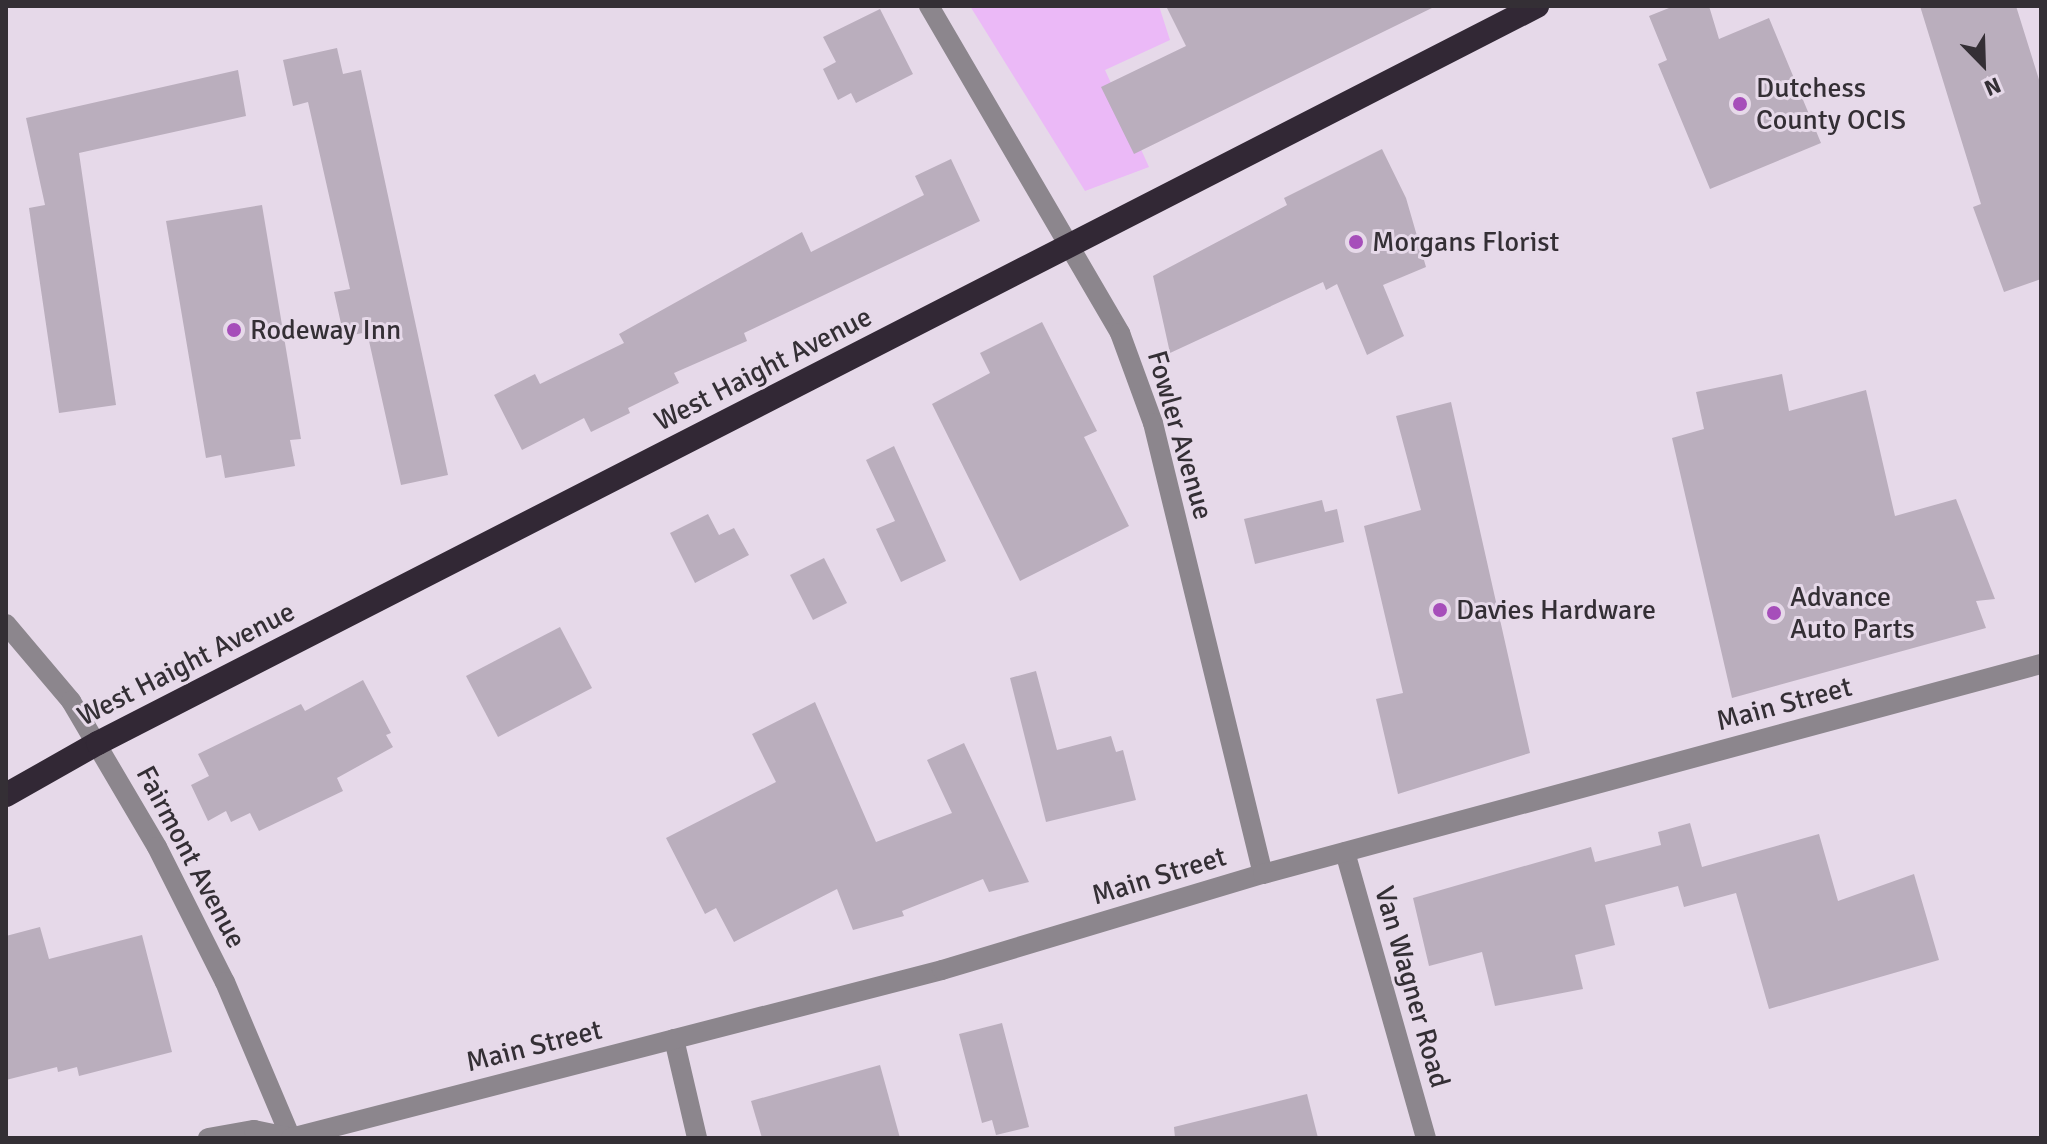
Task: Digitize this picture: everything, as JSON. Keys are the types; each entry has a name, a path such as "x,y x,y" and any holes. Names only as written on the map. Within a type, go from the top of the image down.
{"highway":[{"name":"West Haight Avenue","path":"11,790 1537,6"}],"street":[{"name":"Fowler Avenue","path":"929,6 1120,333 1153,423 1263,874"},
{"name":"Fairmont Avenue","path":"6,624 46,666 98,743 210,948 291,1138"},
{"name":"Main Street","path":"208,1138 254,1130 291,1138 942,970 1263,874 2041,664"},
{"name":"Van Wagner Road","path":"1345,852 1426,1138"},
{"path":"674,1039 697,1138"}],"shaded area":[{"path":"970,6 1159,6 1170,40 1105,70 1149,167 1085,191"}],"building":[{"path":"1166,6 1436,6 1134,154 1101,87 1186,46"},
{"name":"Dutchess County OCIS","path":"1674,6 1709,6 1719,39 1769,18 1821,143 1710,189 1658,64 1667,60 1649,16"},
{"path":"1920,6 2016,6 2041,86 2041,279 2004,292 1973,207 1981,204"},
{"path":"880,9 913,74 856,103 851,93 838,100 823,69 836,62 823,37"},
{"path":"337,48 343,74 361,70 448,475 401,485 367,332 344,337 334,292 350,289 308,102 293,106 283,60"},
{"path":"238,70 246,116 79,153 116,405 59,413 29,208 45,205 26,118"},
{"path":"1382,149 1406,198 1426,267 1383,285 1404,336 1367,355 1337,284 1326,290 1323,282 1170,353 1153,276 1287,205 1284,198"},
{"path":"951,159 980,221 744,333 747,341 674,373 679,383 628,408 630,413 591,432 584,418 522,450 494,395 535,374 540,384 624,343 619,334 802,232 811,252 924,195 915,176"},
{"name":"Rodeway Inn","path":"262,205 301,439 290,440 295,466 225,478 221,455 206,458 166,221"},
{"path":"1042,322 1097,431 1084,437 1129,526 1020,581 932,404 990,373 980,353"},
{"path":"1782,374 1789,411 1866,390 1895,516 1956,499 1995,599 1976,601 1986,628 1732,698 1672,438 1704,429 1696,392"},
{"name":"Davies Hardware","path":"1451,402 1530,753 1398,794 1376,699 1403,693 1364,526 1421,510 1396,416"},
{"path":"894,446 946,561 901,582 876,529 895,521 866,460"},
{"path":"1322,500 1325,512 1337,509 1344,542 1255,564 1244,519"},
{"path":"708,514 719,535 734,528 749,555 695,583 670,533"},
{"path":"824,558 847,603 813,620 790,575"},
{"path":"560,627 592,688 498,737 466,676"},
{"path":"1036,671 1057,750 1111,736 1116,752 1123,750 1136,800 1046,822 1010,678"},
{"path":"363,680 391,733 386,735 393,747 337,778 343,791 259,831 250,813 231,822 226,811 208,821 191,785 209,776 198,754 301,704 305,711"},
{"path":"815,702 876,842 952,813 927,760 964,743 1029,882 989,892 983,879 902,911 904,916 853,930 837,889 734,942 716,908 705,914 666,838 776,782 752,734"},
{"path":"1690,823 1702,867 1819,834 1838,901 1914,874 1939,960 1769,1009 1736,893 1684,907 1678,886 1605,905 1615,945 1575,955 1583,989 1495,1006 1482,952 1429,966 1413,898 1591,847 1595,862 1661,845 1658,832"},
{"path":"40,927 49,959 142,935 172,1052 79,1076 77,1067 58,1072 57,1067 6,1080 6,936"},
{"path":"1002,1023 1029,1127 996,1135 992,1120 982,1123 959,1034"},
{"path":"880,1065 900,1138 762,1138 751,1101"},
{"path":"1307,1094 1318,1138 1175,1138 1174,1127"}],"place":[{"name":"Dutchess County OCIS","path":"1740,104"},
{"name":"Morgans Florist","path":"1356,242"},
{"name":"Rodeway Inn","path":"234,330"},
{"name":"Davies Hardware","path":"1440,610"},
{"name":"Advance Auto Parts","path":"1774,613"}]}
